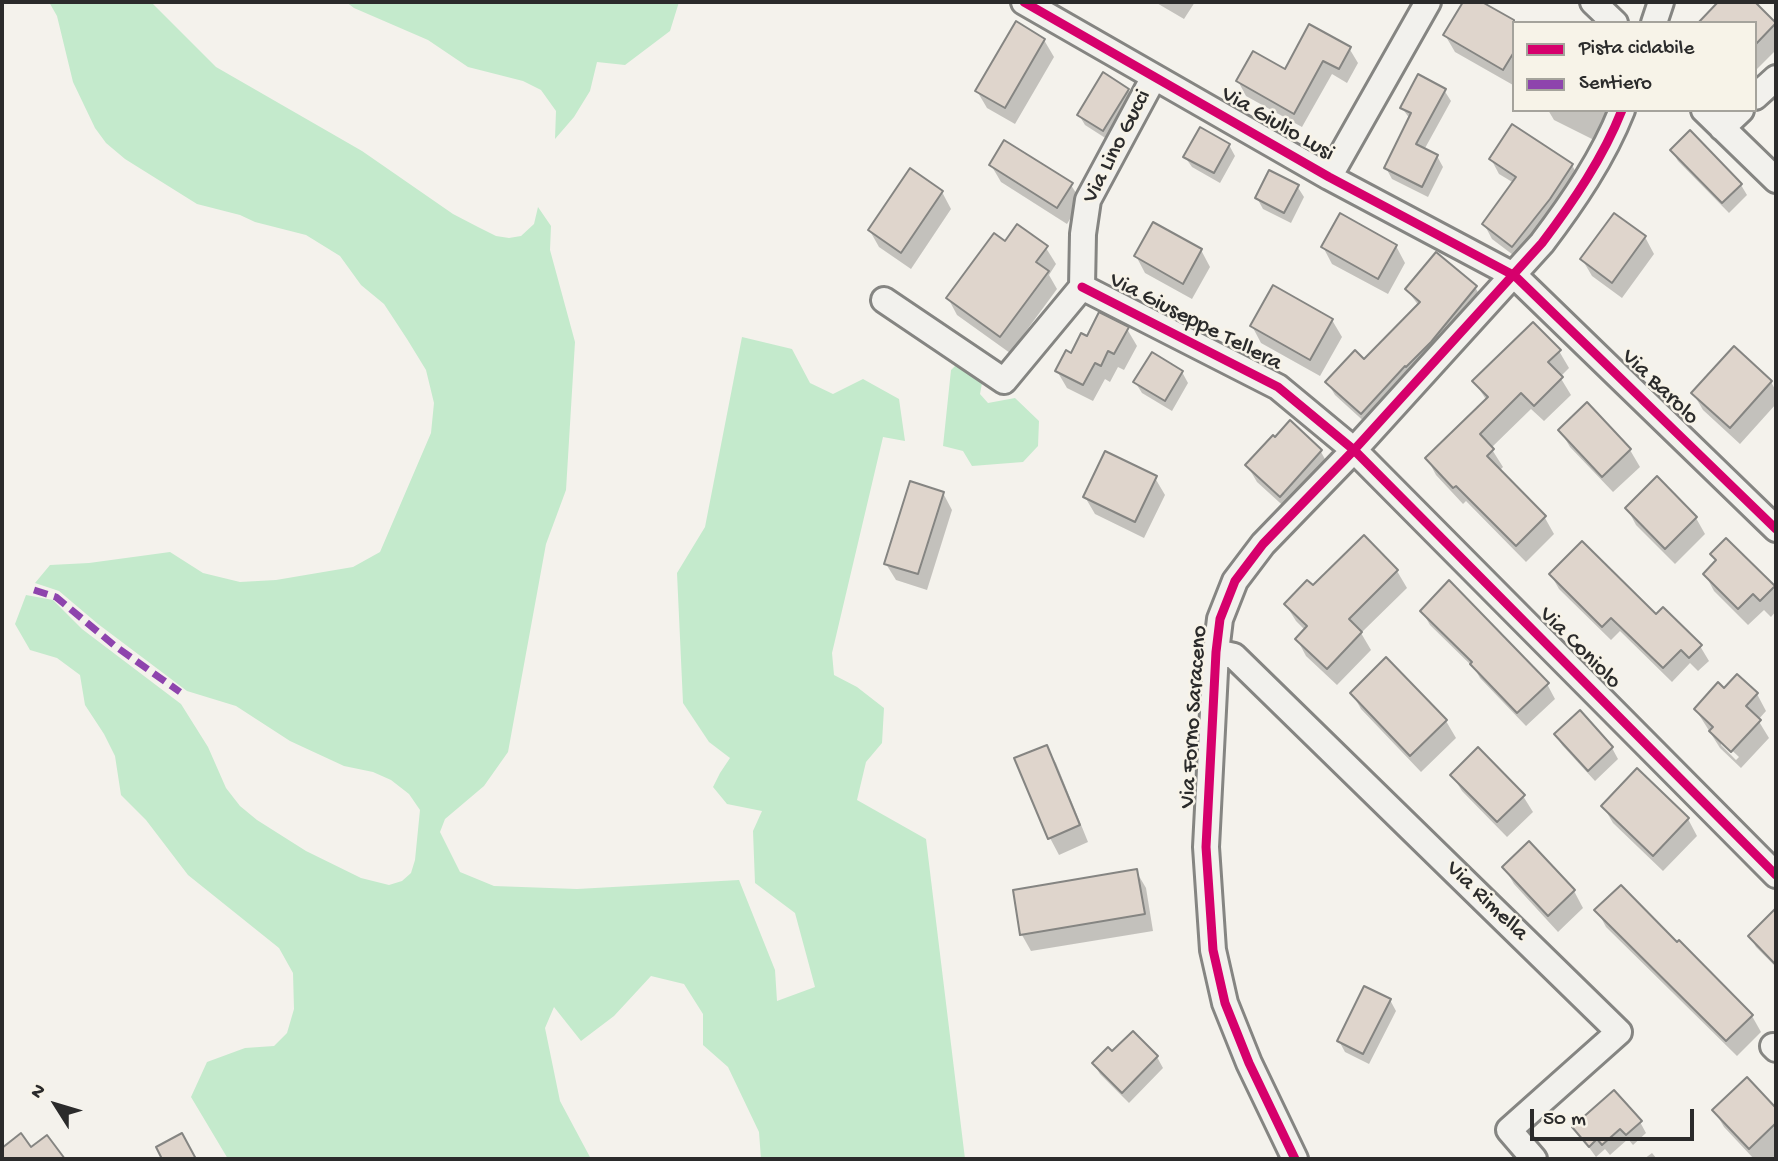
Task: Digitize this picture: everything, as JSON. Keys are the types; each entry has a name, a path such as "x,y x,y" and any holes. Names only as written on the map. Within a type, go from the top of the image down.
{"street":[{"name":"Via Giulio Lusi","path":"1024,2 1329,177 1515,276"},
{"path":"1329,177 1428,2"},
{"path":"1593,2 1613,21"},
{"path":"1655,21 1661,2"},
{"name":"Via Lino Gucci","path":"1082,287 1083,234 1088,200 1154,76"},
{"path":"1757,95 1776,78"},
{"name":"Via Forno Saraceno","path":"1295,1159 1249,1063 1225,1003 1213,950 1206,847 1220,619 1235,581 1244,567 1492,297 1515,276 1564,214 1611,138 1621,112"},
{"path":"1735,112 1713,119 1776,180"},
{"name":"Via Barolo","path":"1515,276 1776,529"},
{"path":"884,300 1004,381 1082,287"},
{"name":"Via Giuseppe Tellera","path":"1082,287 1278,387 1354,450"},
{"name":"Via Coniolo","path":"1354,450 1776,876"},
{"name":"Via Rimella","path":"1216,652 1234,656 1619,1032 1509,1130 1534,1159"}],"green space":[{"path":"49,2 151,2 216,67 362,151 453,214 496,236 509,238 521,236 534,224 538,207 551,226 550,250 575,342 566,490 546,544 508,752 484,786 445,819 440,832 460,872 494,886 577,889 739,880 775,970 777,1001 815,987 795,913 755,883 753,831 762,811 727,804 713,787 730,758 709,742 683,703 677,573 705,527 742,337 792,349 810,383 833,394 863,379 899,399 905,441 883,437 832,653 834,675 857,687 884,708 882,743 866,762 857,800 926,839 965,1159 761,1159 759,1132 728,1067 703,1045 703,1014 684,984 651,976 614,1016 581,1041 554,1007 545,1028 560,1101 591,1159 228,1159 191,1097 207,1062 245,1048 274,1046 287,1033 294,1009 293,973 279,948 188,875 146,820 121,795 115,756 85,705 80,675 57,658 30,650 15,624 26,595 53,600 82,629 181,704 208,747 226,788 240,806 257,820 306,851 361,878 389,885 402,881 411,873 415,860 420,810 409,794 391,780 373,772 344,766 290,741 236,706 187,691 59,591 35,583 50,565 89,563 170,552 203,573 240,582 276,580 353,567 380,552 431,433 434,403 426,370 407,339 384,304 361,285 340,256 306,235 197,204 125,159 106,143 95,128 73,82 57,16"},
{"path":"346,2 679,2 670,31 625,65 597,62 590,91 574,117 555,139 556,111 541,90 523,81 468,67 428,40"},
{"path":"964,357 984,372 980,394 988,403 1015,398 1039,421 1038,446 1023,462 972,466 963,451 943,446 951,370"}],"building":[{"path":"1463,2 1482,2 1514,20 1512,55 1503,70 1443,35"},
{"path":"1718,2 1755,2 1776,23 1757,43 1757,21 1700,21"},
{"path":"1016,21 1045,39 1005,108 975,91"},
{"path":"1309,24 1351,47 1339,69 1323,61 1294,114 1236,81 1253,51 1285,69"},
{"path":"1103,72 1129,89 1103,131 1077,115"},
{"path":"1418,74 1446,89 1416,144 1438,155 1422,187 1384,168 1411,113 1400,108"},
{"path":"1512,124 1573,164 1550,199 1512,247 1482,224 1516,177 1489,159"},
{"path":"1200,127 1230,144 1214,173 1183,157"},
{"path":"1690,130 1742,184 1722,203 1670,150"},
{"path":"1004,140 1073,183 1057,208 989,165"},
{"path":"910,168 943,191 901,253 868,230"},
{"path":"1269,170 1299,185 1284,213 1255,198"},
{"path":"1340,213 1397,245 1378,279 1321,247"},
{"path":"1614,213 1646,236 1612,283 1580,259"},
{"path":"1153,222 1202,249 1183,284 1134,256"},
{"path":"1017,224 1048,246 1036,262 1049,271 1000,337 946,298 994,233 1005,241"},
{"path":"1436,252 1477,286 1431,342 1361,414 1325,382 1355,350 1364,359 1420,302 1405,289"},
{"path":"1273,285 1333,319 1310,360 1250,326"},
{"path":"1099,312 1129,327 1114,354 1108,351 1101,366 1095,363 1083,385 1055,371 1066,350 1071,353 1081,333 1087,336"},
{"path":"1533,322 1561,350 1548,362 1563,377 1534,406 1521,393 1480,434 1494,449 1487,456 1546,516 1516,546 1456,486 1453,488 1425,458 1488,397 1472,381"},
{"path":"1734,346 1772,381 1730,428 1691,393"},
{"path":"1152,352 1183,371 1165,401 1133,382"},
{"path":"1587,402 1631,449 1602,477 1558,430"},
{"path":"1290,420 1322,450 1280,497 1245,465"},
{"path":"1105,451 1157,476 1135,522 1083,497"},
{"path":"1657,476 1697,517 1665,549 1625,508"},
{"path":"910,481 944,492 918,574 884,564"},
{"path":"1364,535 1398,570 1349,619 1362,632 1327,669 1295,639 1307,626 1284,604 1307,580 1313,585"},
{"path":"1726,538 1775,586 1760,601 1753,594 1738,609 1703,574 1716,560 1710,554"},
{"path":"1582,541 1656,614 1663,607 1702,645 1689,658 1681,650 1663,668 1611,618 1602,627 1549,574"},
{"path":"1449,580 1549,683 1517,713 1470,664 1472,662 1420,611"},
{"path":"1386,657 1447,720 1410,756 1350,693"},
{"path":"1737,674 1758,693 1746,706 1761,720 1731,752 1709,731 1713,727 1694,709 1718,682 1724,688"},
{"path":"1580,710 1613,747 1588,771 1554,734"},
{"path":"1047,745 1080,825 1048,839 1014,758"},
{"path":"1478,747 1525,795 1497,822 1450,775"},
{"path":"1637,768 1689,818 1653,856 1601,806"},
{"path":"1529,841 1575,890 1548,916 1502,867"},
{"path":"1137,869 1145,914 1020,935 1013,890"},
{"path":"1621,885 1753,1015 1726,1041 1594,910"},
{"path":"1776,908 1776,965 1748,936"},
{"path":"1364,986 1391,999 1363,1054 1337,1041"},
{"path":"1133,1031 1158,1056 1122,1093 1092,1063 1108,1047 1112,1051"},
{"path":"1747,1077 1776,1108 1776,1123 1749,1149 1712,1110"},
{"path":"1614,1090 1642,1121 1626,1135 1620,1129 1602,1145 1597,1139 1589,1147 1572,1127"},
{"path":"21,1133 31,1147 47,1135 65,1159 2,1159 2,1148"},
{"path":"182,1133 196,1159 162,1159 156,1147"}],"marked path":[{"path":"34,590 56,597 115,646 180,692"}],"cycle path":[{"path":"1024,2 1329,177 1515,276 1776,529"},
{"path":"1295,1159 1249,1063 1225,1003 1213,950 1206,847 1220,619 1235,581 1263,544 1354,450 1542,243 1586,179 1621,112"},
{"path":"1082,287 1278,387 1354,450 1776,875"}]}
